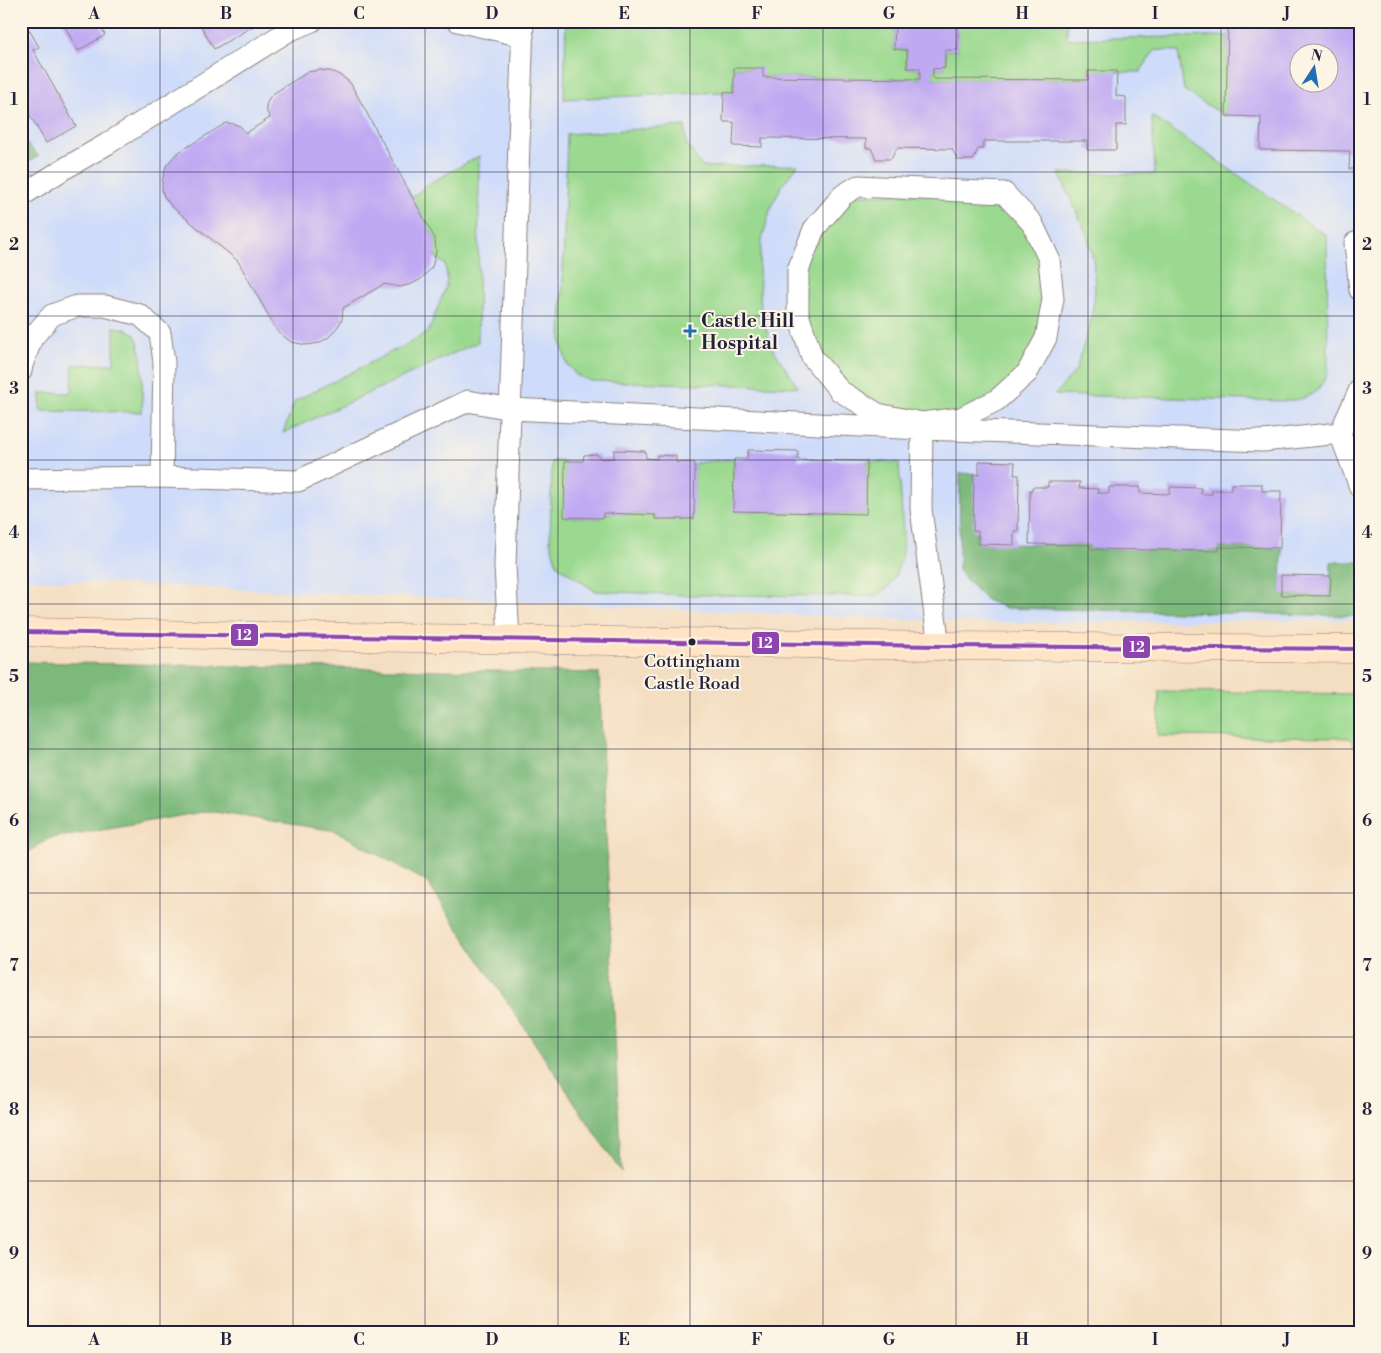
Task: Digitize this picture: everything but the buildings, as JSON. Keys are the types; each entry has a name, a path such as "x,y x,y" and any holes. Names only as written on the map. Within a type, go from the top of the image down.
{"street":[{"path":"21,632 939,646 1360,649"}],"lane":[{"path":"21,196 288,31 312,21"},
{"path":"458,21 523,29 505,566 509,640"},
{"path":"858,186 1004,193 1032,223 1048,259 1054,299 1046,338 1027,373 997,400 961,418 922,426 878,414 840,391 812,357 798,314 798,270 814,229 843,196 858,186"},
{"path":"1355,243 1360,290"},
{"path":"21,370 32,338 52,315 77,306 106,306 140,315 160,333 164,362 162,477"},
{"path":"1360,389 1340,433 1360,487"},
{"path":"21,479 162,477 298,481 468,402 511,408 1263,441 1340,433"},
{"path":"922,426 921,509 939,646"}],"shaded area":[{"name":"Castle Hill Hospital","path":"21,21 1360,21 1360,620 984,623 21,579"}],"green space":[{"path":"566,21 895,21 894,49 907,50 907,68 920,68 920,79 763,77 762,68 734,68 734,93 564,99"},
{"path":"958,21 1067,21 1067,39 1228,36 1226,116 1184,90 1178,51 1155,50 1140,72 1088,71 1088,80 933,79 933,69 945,68 945,50 958,50"},
{"path":"1152,116 1327,236 1328,372 1321,385 1312,394 1301,399 1287,401 1055,395 1076,370 1089,328 1095,289 1093,259 1087,235 1059,173 1155,174"},
{"path":"685,126 686,143 702,167 798,165 782,185 771,207 762,239 759,268 761,311 771,346 798,387 591,381 576,375 567,364 561,342 567,134"},
{"path":"21,141 27,144 39,156 21,165"},
{"path":"479,156 478,342 283,433 295,401 428,332 446,287 447,277 445,264 435,257 435,239 412,198 425,186"},
{"path":"1004,193 1032,223 1053,299 1027,373 961,417 878,414 812,357 798,270 843,195"},
{"path":"114,327 133,333 137,339 142,370 142,412 40,411 41,393 72,393 73,365 114,364"},
{"path":"734,459 734,511 865,514 867,461 899,463 903,532 902,557 889,586 880,594 870,596 683,595 595,591 557,565 550,541 552,461 565,461 565,517 602,518 603,513 655,515 655,519 693,519 695,463"},
{"path":"960,473 974,474 978,544 1090,545 1090,549 1219,551 1219,547 1282,548 1281,595 1330,595 1331,562 1360,562 1360,616 1006,608 986,600 959,572"},
{"path":"21,662 599,673 621,1172 427,882 336,831 208,811 50,838 21,857"},
{"path":"1159,691 1360,694 1360,755 1350,738 1158,736"}],"transit line":[{"name":"12","path":"21,632 939,646 1360,649"}],"place":[{"name":"Castle Hill Hospital","path":"690,331"},
{"name":"Cottingham Castle Road","path":"692,642"}]}
